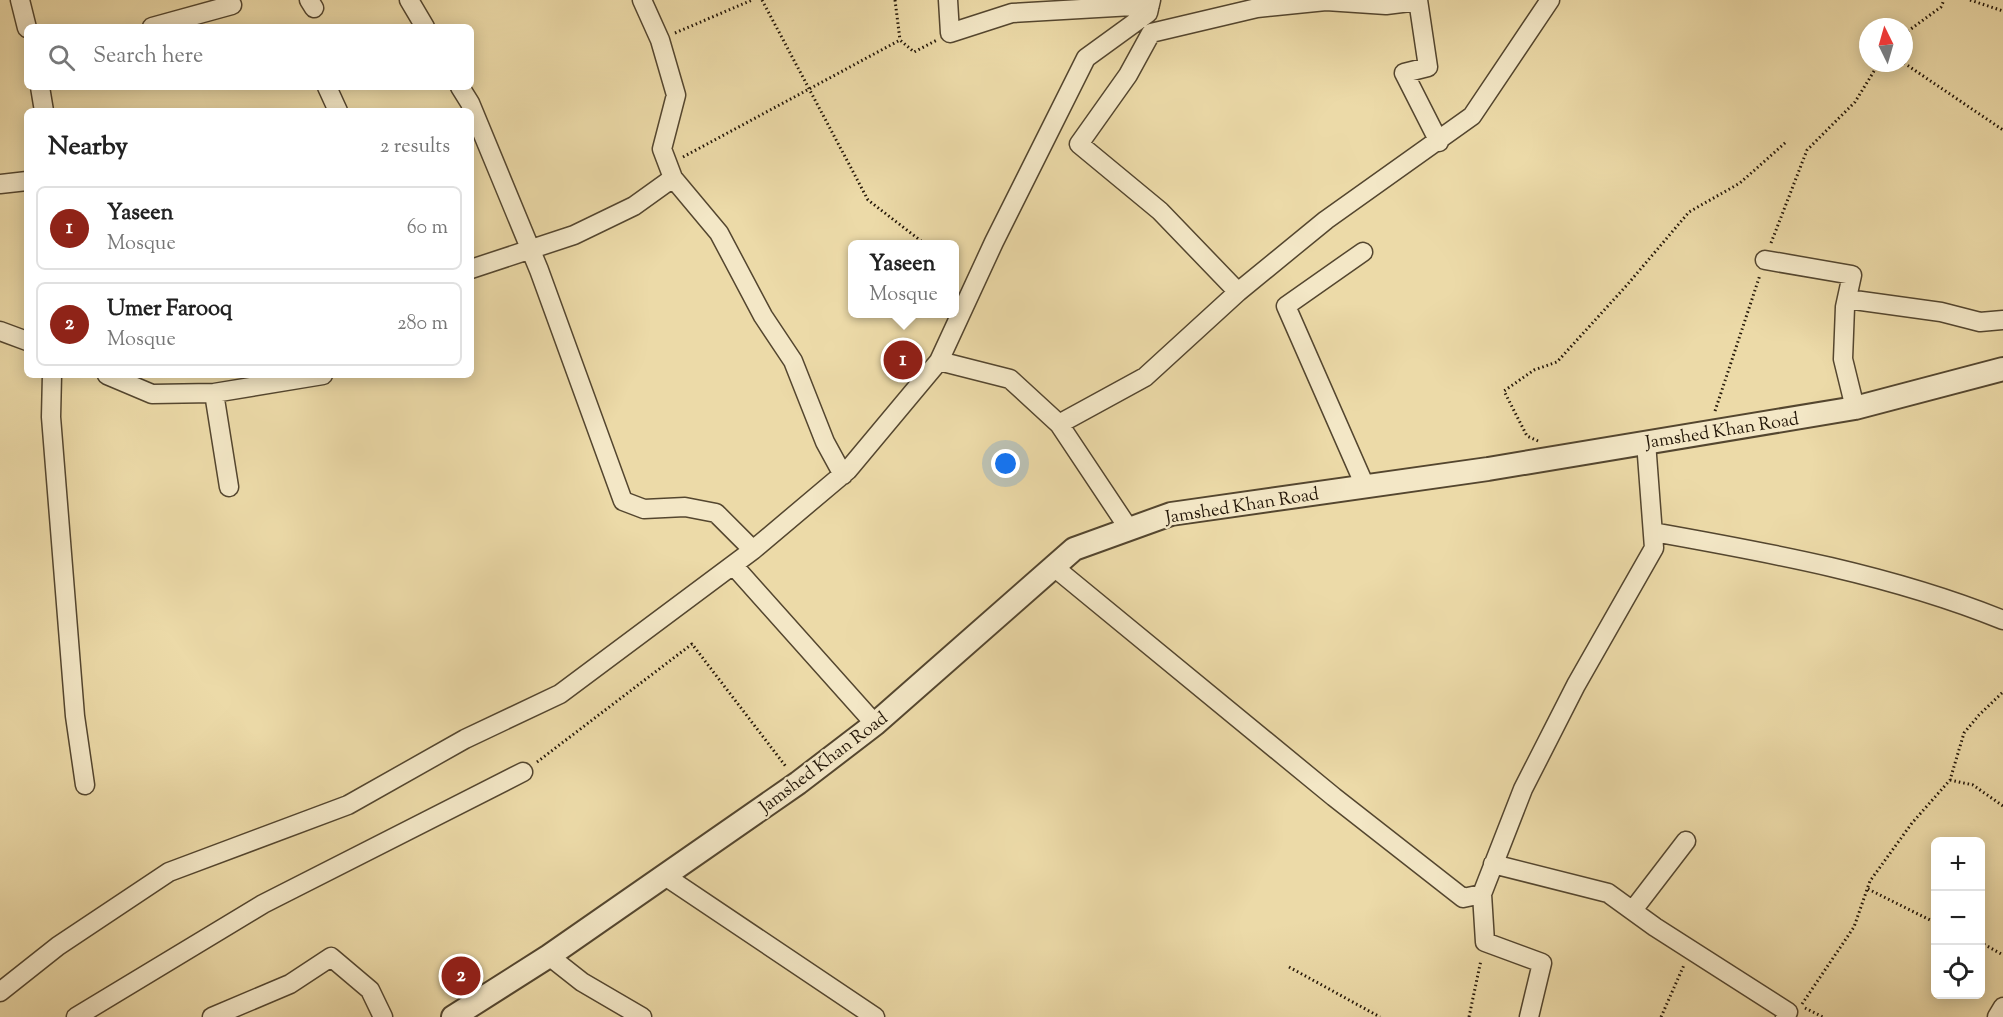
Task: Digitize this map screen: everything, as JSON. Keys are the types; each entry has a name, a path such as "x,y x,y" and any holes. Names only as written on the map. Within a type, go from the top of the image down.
{"street":[{"path":"21,0 26,24"},
{"path":"409,0 423,24"},
{"path":"642,0 660,40 676,95 662,149 671,172 720,233 763,316 793,361 825,442 843,475"},
{"path":"948,0 950,33 1012,13 1151,2 1148,14 1086,58 994,242 959,318"},
{"path":"1238,292 1160,211 1080,144 1128,75 1151,33 1257,8 1326,1 1386,5 1418,0 1428,67 1404,73 1438,142"},
{"path":"1059,424 1145,377 1238,292 1326,220 1473,116 1550,0"},
{"path":"163,24 232,5"},
{"path":"40,90 44,108"},
{"path":"328,90 337,108"},
{"path":"462,90 472,108"},
{"path":"474,113 565,338 623,501 644,508 685,507 716,513 753,550"},
{"path":"474,268 574,235 634,206 671,172"},
{"path":"0,184 24,181"},
{"path":"1363,252 1286,306 1365,486"},
{"path":"1765,260 1852,275 1847,299 1843,359 1855,408"},
{"path":"1847,299 1941,312 1980,322 2003,320"},
{"path":"0,992 58,945 169,872 348,805 465,739 560,694 753,550 843,475 939,361 959,318"},
{"path":"0,331 24,340"},
{"path":"939,361 1010,379 1059,424 1129,529"},
{"name":"Jamshed Khan Road","path":"453,1017 549,956 798,783 874,724 1074,549 1171,514 1569,455 1855,408 2003,369"},
{"path":"52,378 51,417 75,716 85,785"},
{"path":"114,378 152,394 214,393 295,378"},
{"path":"151,378 152,394"},
{"path":"214,393 229,487"},
{"path":"1529,1017 1542,963 1485,942 1482,894 1528,779 1576,685 1654,548 1646,442"},
{"path":"1653,532 1743,548 1842,572 1953,600 2003,620"},
{"path":"733,565 874,724"},
{"path":"1054,567 1334,797 1463,898 1482,894"},
{"path":"76,1017 262,904 523,772"},
{"path":"1633,910 1686,841"},
{"path":"1493,864 1608,892 1691,949 1791,1012"},
{"path":"665,876 875,1017"},
{"path":"549,956 582,981 642,1017"},
{"path":"212,1017 290,984 331,957 370,990 383,1017"},
{"path":"1997,1017 2003,1007"}],"path":[{"path":"660,40 752,0"},
{"path":"762,0 807,89 868,200 920,240"},
{"path":"895,0 900,40 914,52 950,33"},
{"path":"1913,27 1941,7 1944,0"},
{"path":"1970,0 2003,11"},
{"path":"671,172 807,89 900,40"},
{"path":"1913,69 2003,130"},
{"path":"1708,432 1765,260 1807,150 1855,102 1873,72"},
{"path":"1569,455 1527,436 1504,391 1533,370 1557,362 1689,212 1740,183 1786,142"},
{"path":"523,772 692,645 798,783"},
{"path":"1823,1017 1791,1012 1854,927 1870,880 1912,823 1950,780 1964,733 2003,692"},
{"path":"1950,780 1973,785 2003,806"},
{"path":"1868,889 1931,921"},
{"path":"1469,1017 1485,942"},
{"path":"1985,945 2003,955"},
{"path":"1661,1017 1691,949"},
{"path":"1289,967 1380,1017"}],"place":[{"name":"Yaseen","path":"903,360"},
{"name":"Umer Farooq","path":"461,976"}]}
